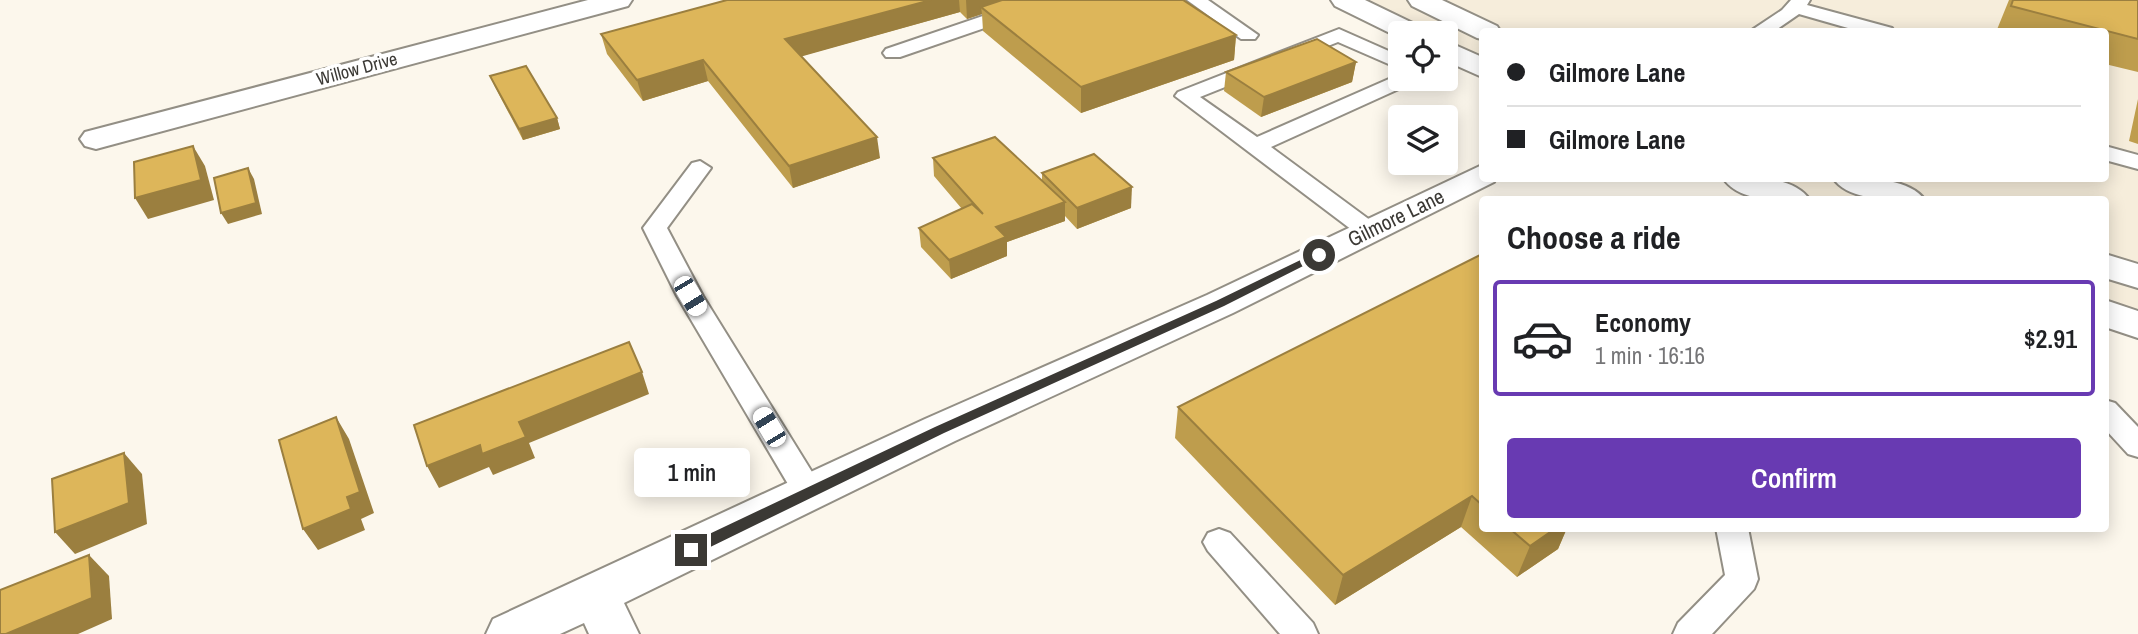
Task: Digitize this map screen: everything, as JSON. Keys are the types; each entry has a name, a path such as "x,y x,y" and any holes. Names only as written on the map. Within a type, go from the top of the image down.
{"street":[{"name":"Willow Drive","path":"96,139 619,0"},
{"path":"1344,0 1388,22"},
{"path":"1421,0 1479,28"},
{"path":"1458,59 1479,67"},
{"name":"Gilmore Lane","path":"511,634 605,614 809,493 940,430 1220,304 1479,176"},
{"path":"1749,182 1783,196"},
{"path":"1860,182 1897,196"},
{"path":"2109,267 2138,276"},
{"path":"2109,314 2138,325"}],"lane":[{"path":"893,53 1048,0"},
{"path":"1196,0 1248,35"},
{"path":"1765,28 1789,14 1798,4 1858,28"},
{"path":"1369,231 1185,96 1339,36 1388,58"},
{"path":"1255,146 1388,87"},
{"path":"2109,154 2138,162"},
{"path":"700,168 655,228 690,296 809,493"},
{"path":"2109,414 2138,446"},
{"path":"1690,634 1742,579 1733,532"},
{"path":"1219,542 1301,634"}],"shaded area":[{"path":"1344,0 2138,0 2138,325 2109,314 2109,196 1785,196 1747,182 2109,182 2109,28 1479,28 1479,66 1458,56 1458,21 1388,22"}],"building":[{"path":"727,0 931,0 785,39 877,137 789,166 703,60 637,80 601,34"},
{"path":"1002,0 1183,0 1236,35 1081,87 981,7"},
{"path":"2013,0 2138,0 2138,39 2109,31 2109,28 2096,28 2011,6"},
{"path":"1317,39 1356,62 1264,97 1226,72"},
{"path":"526,66 557,118 519,129 490,76"},
{"path":"995,137 1065,202 996,227 1006,237 949,260 919,228 972,204 983,214 933,158"},
{"path":"193,146 201,180 135,198 134,162"},
{"path":"1094,154 1132,187 1077,208 1042,173"},
{"path":"248,168 256,203 221,213 214,178"},
{"path":"1479,256 1479,502 1472,496 1343,575 1178,407"},
{"path":"629,342 642,372 519,422 526,437 482,454 480,445 427,466 414,425"},
{"path":"336,417 360,492 347,497 351,509 303,529 279,440"},
{"path":"124,453 129,503 55,532 52,479"},
{"path":"1514,532 1550,532 1530,546"},
{"path":"89,555 92,598 6,634 0,634 0,590"}],"route":[{"path":"691,550 940,430 1220,304 1319,255"}]}
